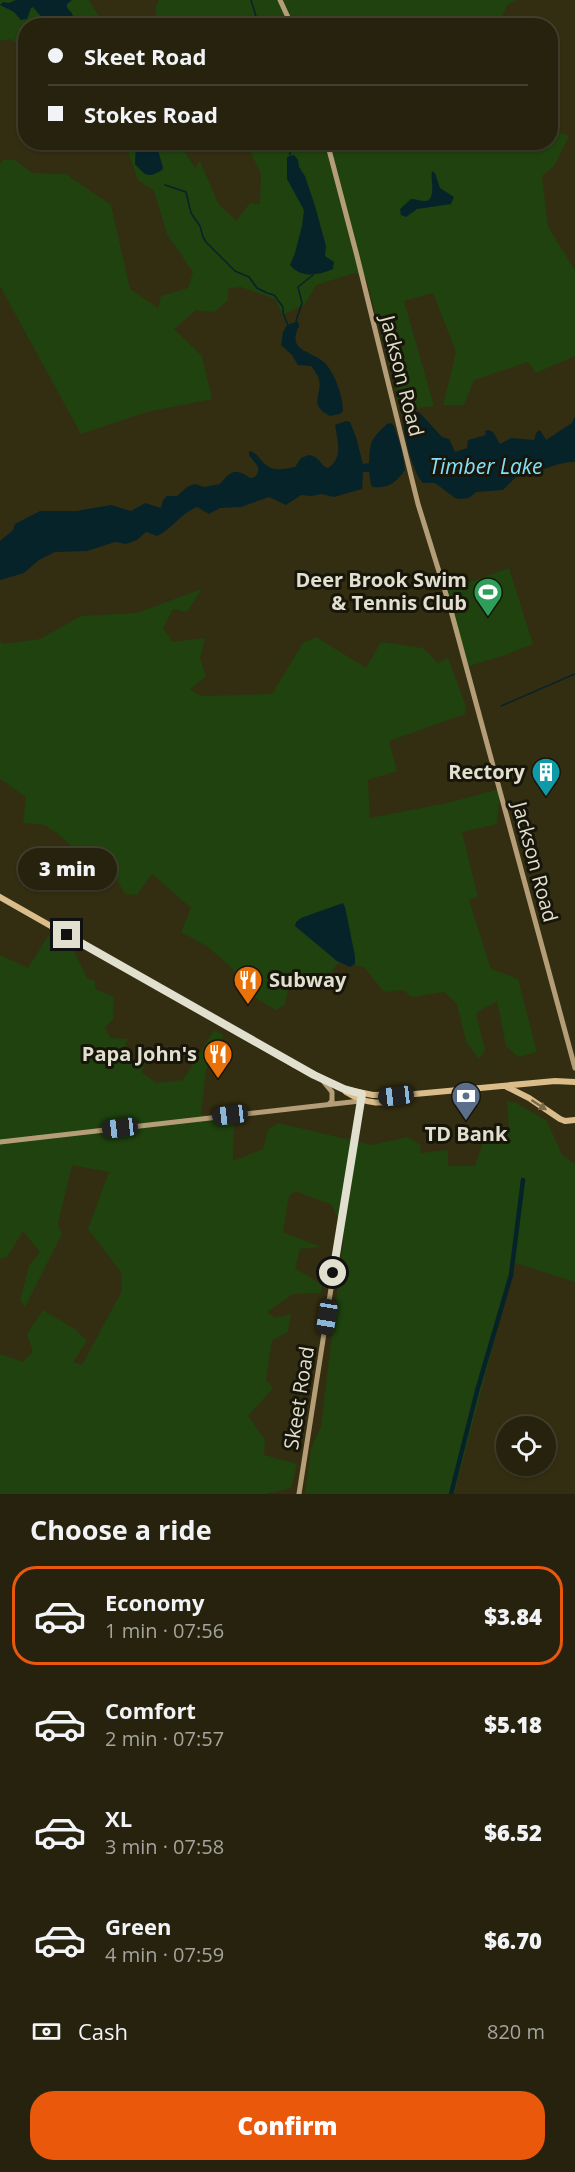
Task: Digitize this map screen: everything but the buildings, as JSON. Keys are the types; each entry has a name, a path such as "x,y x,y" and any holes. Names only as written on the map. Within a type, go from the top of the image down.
{"main road":[{"path":"0,897 320,1078 361,1097 379,1102 435,1093"},
{"path":"361,1097 435,1093 555,1081 575,1082"},
{"path":"504,1086 520,1093 560,1119 575,1120"}],"street":[{"path":"280,0 288,18"},
{"name":"Jackson Road","path":"329,150 418,504 450,607 575,1068"},
{"path":"320,1078 332,1092 333,1098 328,1104"},
{"path":"0,1142 328,1104 361,1097"},
{"name":"Skeet Road","path":"299,1494 361,1097"}],"green space":[{"path":"0,0 89,0 100,18 18,18 18,44 10,39 0,41"},
{"path":"159,0 517,0 507,5 502,18 156,18 156,6"},
{"path":"558,132 569,136 554,166 542,176 548,227 575,270 575,356 536,373 528,362 474,380 464,405 443,405 456,352 433,293 404,301 434,406 401,410 366,278 355,273 316,285 305,304 283,315 275,299 241,287 228,289 228,300 214,312 196,310 174,329 202,356 212,399 147,412 81,434 0,286 0,164 3,160 15,160 32,173 66,174 111,205 130,289 158,308 161,296 188,288 193,272 167,234 154,191 138,180 127,150 183,150 195,168 200,161 218,203 236,221 250,203 260,204 261,174 249,150 558,150"},
{"name":"Deer Brook Swim & Tennis Club","path":"509,568 533,644 466,667 445,591"},
{"path":"202,589 187,612 173,609 163,628 173,642 205,638 200,658 206,677 190,689 201,696 272,694 303,643 316,637 366,668 381,642 423,648 438,663 448,658 466,706 465,714 389,741 397,771 368,780 370,818 447,803 500,789 497,824 462,832 478,897 469,900 491,969 518,979 537,1052 518,1057 506,1046 497,1001 476,1013 485,1051 479,1059 466,1041 457,1004 444,992 413,997 402,990 384,992 364,967 339,962 329,975 289,987 285,1004 276,1010 235,986 234,970 208,947 181,932 191,908 152,874 137,895 125,894 115,877 102,875 62,837 45,825 23,823 26,797 0,779 0,641 3,644 40,639 81,616 137,613"},
{"path":"48,936 74,951 87,978 95,981 95,989 114,997 113,1019 105,1027 110,1038 128,1039 119,1058 128,1064 148,1060 141,1072 157,1083 183,1080 214,1030 224,1035 206,1069 201,1114 234,1121 233,1161 263,1149 268,1130 278,1123 372,1145 407,1137 421,1145 420,1153 448,1150 448,1166 475,1166 488,1128 509,1128 507,1101 516,1103 547,1121 562,1155 575,1164 575,1282 515,1263 454,1494 305,1494 311,1449 321,1426 344,1235 332,1205 295,1191 289,1196 283,1232 321,1247 300,1249 295,1268 322,1285 321,1293 293,1294 267,1312 275,1318 291,1314 288,1332 272,1340 266,1380 273,1388 248,1416 265,1440 264,1455 297,1464 291,1488 265,1494 0,1494 0,1354 23,1362 33,1352 27,1334 43,1310 75,1329 87,1341 73,1362 82,1365 122,1291 121,1272 88,1229 109,1172 72,1165 58,1224 62,1234 25,1307 20,1300 29,1266 40,1252 23,1231 7,1257 0,1259 0,955 28,968"}],"water":[{"path":"16,0 72,0 67,4 67,8 74,18 42,18 33,7 27,18 19,18 14,12 0,5 3,2 9,3"},
{"path":"136,150 158,150 163,168 150,175 141,171 135,164"},
{"path":"294,155 305,176 315,206 326,246 325,256 334,262 333,269 322,273 305,274 290,265 302,226 304,210 287,179 287,157"},
{"path":"432,171 435,173 440,188 454,197 451,204 417,209 406,217 401,215 400,209 411,199 429,200 432,193"},
{"path":"298,321 296,341 298,346 320,359 332,373 342,399 343,411 340,414 330,416 323,412 317,403 320,385 316,373 311,366 298,365 292,355 281,345 283,332 287,325"},
{"name":"Timber Lake","path":"419,412 442,437 449,439 455,452 467,448 468,440 486,435 485,431 489,430 493,432 500,444 511,438 534,440 536,433 540,430 546,440 572,423 575,416 575,462 519,474 503,490 476,492 469,498 455,498 435,483 423,483 419,478 408,450 404,430 405,416"},
{"path":"350,422 356,437 363,464 369,463 372,441 378,433 387,424 391,423 394,426 402,450 405,470 395,481 388,486 373,487 369,472 363,472 362,489 334,497 321,494 301,495 286,505 269,497 241,507 220,508 209,514 197,507 157,536 146,532 137,540 126,544 115,542 87,551 55,552 39,560 24,573 0,580 0,541 13,530 15,524 40,511 76,511 111,505 131,511 145,503 161,508 167,496 177,496 187,487 195,484 204,487 220,484 234,472 250,478 255,477 258,468 249,455 249,451 268,467 275,469 295,467 301,458 309,455 328,468 338,454 335,425"},
{"path":"343,903 355,956 355,964 350,967 337,961 295,926 301,918"}],"waterway":[{"path":"251,0 257,18"},
{"path":"290,150 290,155"},
{"path":"165,185 186,192 191,213 200,226 206,242 235,271 249,277 257,288 274,295 283,307 288,325"},
{"path":"296,321 302,303 298,287 313,275"},
{"path":"501,706 575,674"},
{"path":"451,1494 477,1391 511,1275 523,1180"}],"place":[{"name":"Deer Brook Swim & Tennis Club","path":"488,618"},
{"name":"Rectory","path":"546,798"},
{"name":"Subway","path":"248,1006"},
{"name":"Papa John's","path":"218,1080"},
{"name":"TD Bank","path":"466,1122"}],"route":[{"path":"67,935 314,1075 344,1089 362,1094 333,1273"}]}
